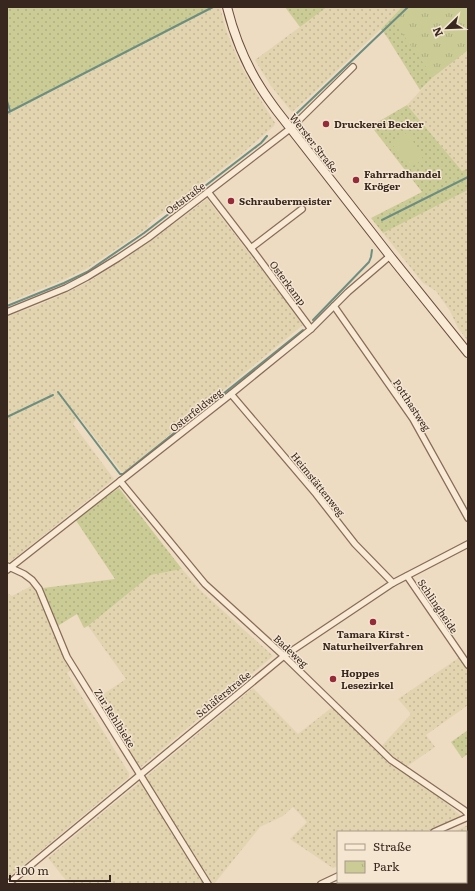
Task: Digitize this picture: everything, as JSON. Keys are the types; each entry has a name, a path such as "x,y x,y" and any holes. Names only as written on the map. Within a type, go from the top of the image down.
{"main road":[{"name":"Werster Straße","path":"227,7 234,33 260,87 390,256 468,353"}],"street":[{"name":"Oststraße","path":"7,312 66,288 88,277 148,238 291,128 353,67"},
{"name":"Osterkamp","path":"208,192 311,329"},
{"path":"251,248 302,209"},
{"name":"Osterfeldweg","path":"8,568 231,394 311,329 348,292 390,256"},
{"name":"Potthastweg","path":"334,306 413,419 468,518"},
{"name":"Heimstättenweg","path":"231,394 316,494 355,544 393,583"},
{"name":"Badeweg","path":"120,481 204,584 284,656 391,760 464,810 468,815"},
{"name":"Schäferstraße","path":"8,884 284,656 393,583 468,544"},
{"name":"Zur Rehlbieke","path":"8,568 24,574 32,580 38,589 67,657 208,884"},
{"name":"Schlingheide","path":"407,576 468,665"},
{"path":"436,831 468,815"},
{"path":"321,884 337,876"}],"shaded area":[{"path":"216,7 220,7 226,30 240,64 275,123 274,126 238,157 148,224 149,227 86,269 7,303 7,114"},
{"path":"327,7 402,7 318,89 292,112 271,86 255,60"},
{"path":"468,50 468,168 462,171 407,105 433,77"},
{"path":"468,190 468,341 458,328 450,311 436,291 423,283 383,233"},
{"path":"207,199 304,324 124,472 121,471 78,416 73,424 114,479 11,561 7,561 7,316 36,306 90,281 152,240"},
{"path":"182,569 200,590 273,656 141,767 137,767 96,699 126,679 88,626 151,575"},
{"path":"39,582 43,588 56,627 75,666 67,673 129,773 129,777 7,879 7,593 12,596"},
{"path":"460,657 468,669 468,705 426,735 435,747 406,767 462,817 427,831 337,831 337,866 333,868 290,839 307,822 293,807 283,816 260,827 214,884 69,884 48,858 253,688 298,734 335,705 380,748 411,714 398,699"},
{"path":"468,825 468,884 370,884 467,883 467,831 455,831"}],"green space":[{"path":"7,7 216,7 7,114 7,111 9,110 7,104"},
{"path":"285,7 327,7 300,27"},
{"path":"402,7 468,7 468,50 433,77 420,90 381,29"},
{"path":"402,7 468,7 468,50 433,77 392,19"},
{"path":"407,105 462,171 468,168 468,190 383,233 371,218 422,192 371,126"},
{"path":"408,132 423,159 410,168 391,143"},
{"path":"119,488 182,569 151,575 84,628 77,614 56,627 43,588 115,579 75,519"},
{"path":"468,730 468,754 462,758 451,742"}],"waterway":[{"path":"7,113 213,7"},
{"path":"295,115 408,7"},
{"path":"7,101 10,111"},
{"path":"7,306 87,272 144,233 261,143 267,136"},
{"path":"382,220 468,177"},
{"path":"313,320 369,262 372,250"},
{"path":"58,392 120,474 123,474 303,330"},
{"path":"7,417 53,395"}],"place":[{"name":"Druckerei Becker","path":"326,124"},
{"name":"Fahrradhandel Kröger","path":"356,180"},
{"name":"Schraubermeister","path":"231,201"},
{"name":"Tamara Kirst - Naturheilverfahren","path":"373,622"},
{"name":"Hoppes Lesezirkel","path":"333,679"}]}
